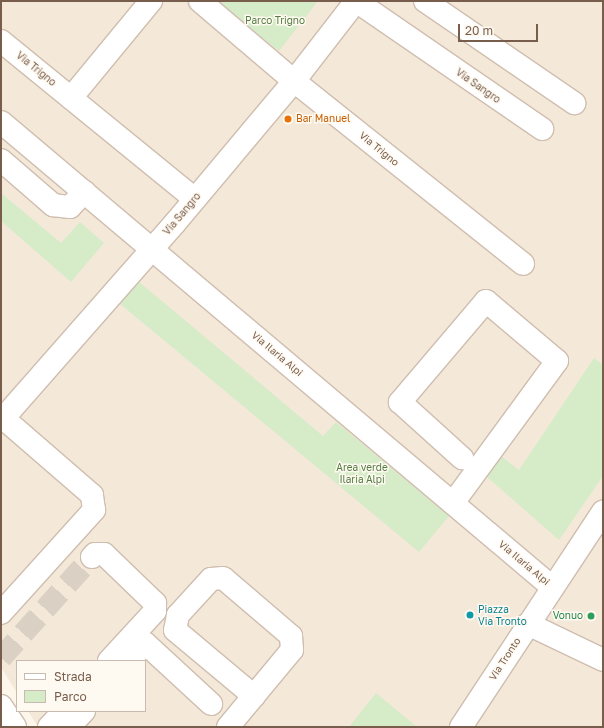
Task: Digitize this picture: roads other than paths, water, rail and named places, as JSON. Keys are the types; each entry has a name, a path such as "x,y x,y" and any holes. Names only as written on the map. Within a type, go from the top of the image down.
{"street":[{"path":"71,98 151,1"},
{"name":"Via Trigno","path":"200,1 294,81 523,264"},
{"name":"Via Sangro","path":"2,419 195,199 294,81 356,1 542,129"},
{"path":"425,1 570,101"},
{"name":"Via Trigno","path":"1,41 195,199"},
{"name":"Via Ilaria Alpi","path":"1,122 552,587"},
{"path":"1,160 53,205 70,207 84,192"},
{"path":"452,502 557,361 486,301 400,402 462,458"},
{"path":"1,613 94,510 92,494 2,419"},
{"name":"Via Tronto","path":"461,727 552,587 603,512"},
{"path":"92,557 95,554 104,554 154,603 155,611 111,660"},
{"path":"228,727 254,696 292,650 291,636 223,578 211,579 178,615 175,630 254,696"},
{"path":"528,624 603,660"},
{"path":"130,660 145,643 211,704"},
{"path":"1,706 15,727"},
{"path":"49,727 63,712"},
{"path":"69,727 83,712"}],"tunnel":[{"path":"1,658 92,557"}],"place":[{"name":"Bar Manuel","path":"288,119"},
{"name":"Piazza Via Tronto","path":"470,615"},
{"name":"Vonuo","path":"591,616"}],"park label":[{"name":"Parco Trigno","path":"275,21"},
{"name":"Area verde Ilaria Alpi","path":"362,472"}]}
